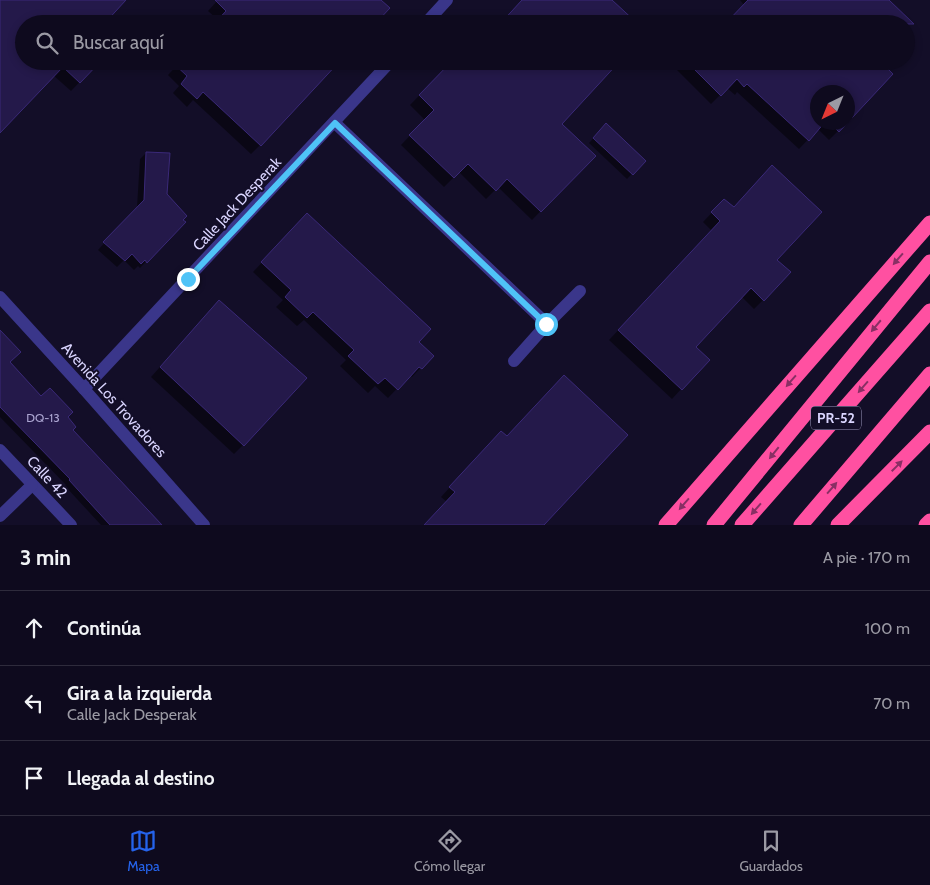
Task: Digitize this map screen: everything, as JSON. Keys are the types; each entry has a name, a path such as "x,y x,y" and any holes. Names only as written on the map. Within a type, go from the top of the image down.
{"highway":[{"path":"666,525 930,223"},
{"path":"714,525 930,262"},
{"name":"PR-52","path":"742,525 930,311"},
{"name":"PR-52","path":"801,525 930,374"},
{"path":"838,525 930,432"},
{"path":"926,525 930,521"}],"street":[{"path":"433,15 447,0"},
{"name":"Calle Jack Desperak","path":"84,389 383,70"},
{"path":"335,123 546,324"},
{"path":"514,361 546,324 580,291"},
{"name":"Avenida Los Trovadores","path":"0,297 204,525"},
{"name":"Calle 42","path":"0,450 71,525"},
{"path":"0,516 32,485"}],"building":[{"path":"0,0 126,0 112,15 15,15 15,70 60,70 0,133"},
{"path":"215,0 381,0 390,8 383,15 222,15 226,11"},
{"path":"522,0 612,0 628,15 508,15"},
{"path":"748,0 889,0 905,15 734,15"},
{"path":"66,70 92,70 80,83"},
{"path":"181,70 332,70 261,146 203,92 197,99 181,84 187,76"},
{"path":"443,70 612,70 562,124 596,156 541,212 507,179 496,191 468,164 454,178 409,135 434,110 419,95"},
{"path":"695,70 889,70 893,74 855,115 855,85 810,85 810,130 818,130 809,141 747,84 744,87 737,79 721,96"},
{"path":"606,123 646,161 633,175 593,138"},
{"path":"146,152 170,153 167,194 187,216 183,220 186,222 147,263 145,260 141,264 132,254 125,261 103,242 144,200"},
{"path":"772,165 822,212 777,260 791,272 764,301 751,288 696,347 710,360 682,390 618,330 720,221 711,212 724,199 734,207"},
{"path":"307,213 431,329 419,342 434,356 422,369 419,367 398,390 385,378 378,384 348,356 354,350 313,312 307,318 285,297 291,290 261,262"},
{"path":"219,300 307,378 244,446 160,367"},
{"path":"0,330 21,352 10,362 41,396 50,388 73,412 68,417 76,427 73,430 162,525 110,525 70,479 0,407"},
{"path":"564,375 628,435 544,525 424,525 455,492 449,487 501,431 507,436"}],"route":[{"path":"188,279 335,123 546,324"}]}
